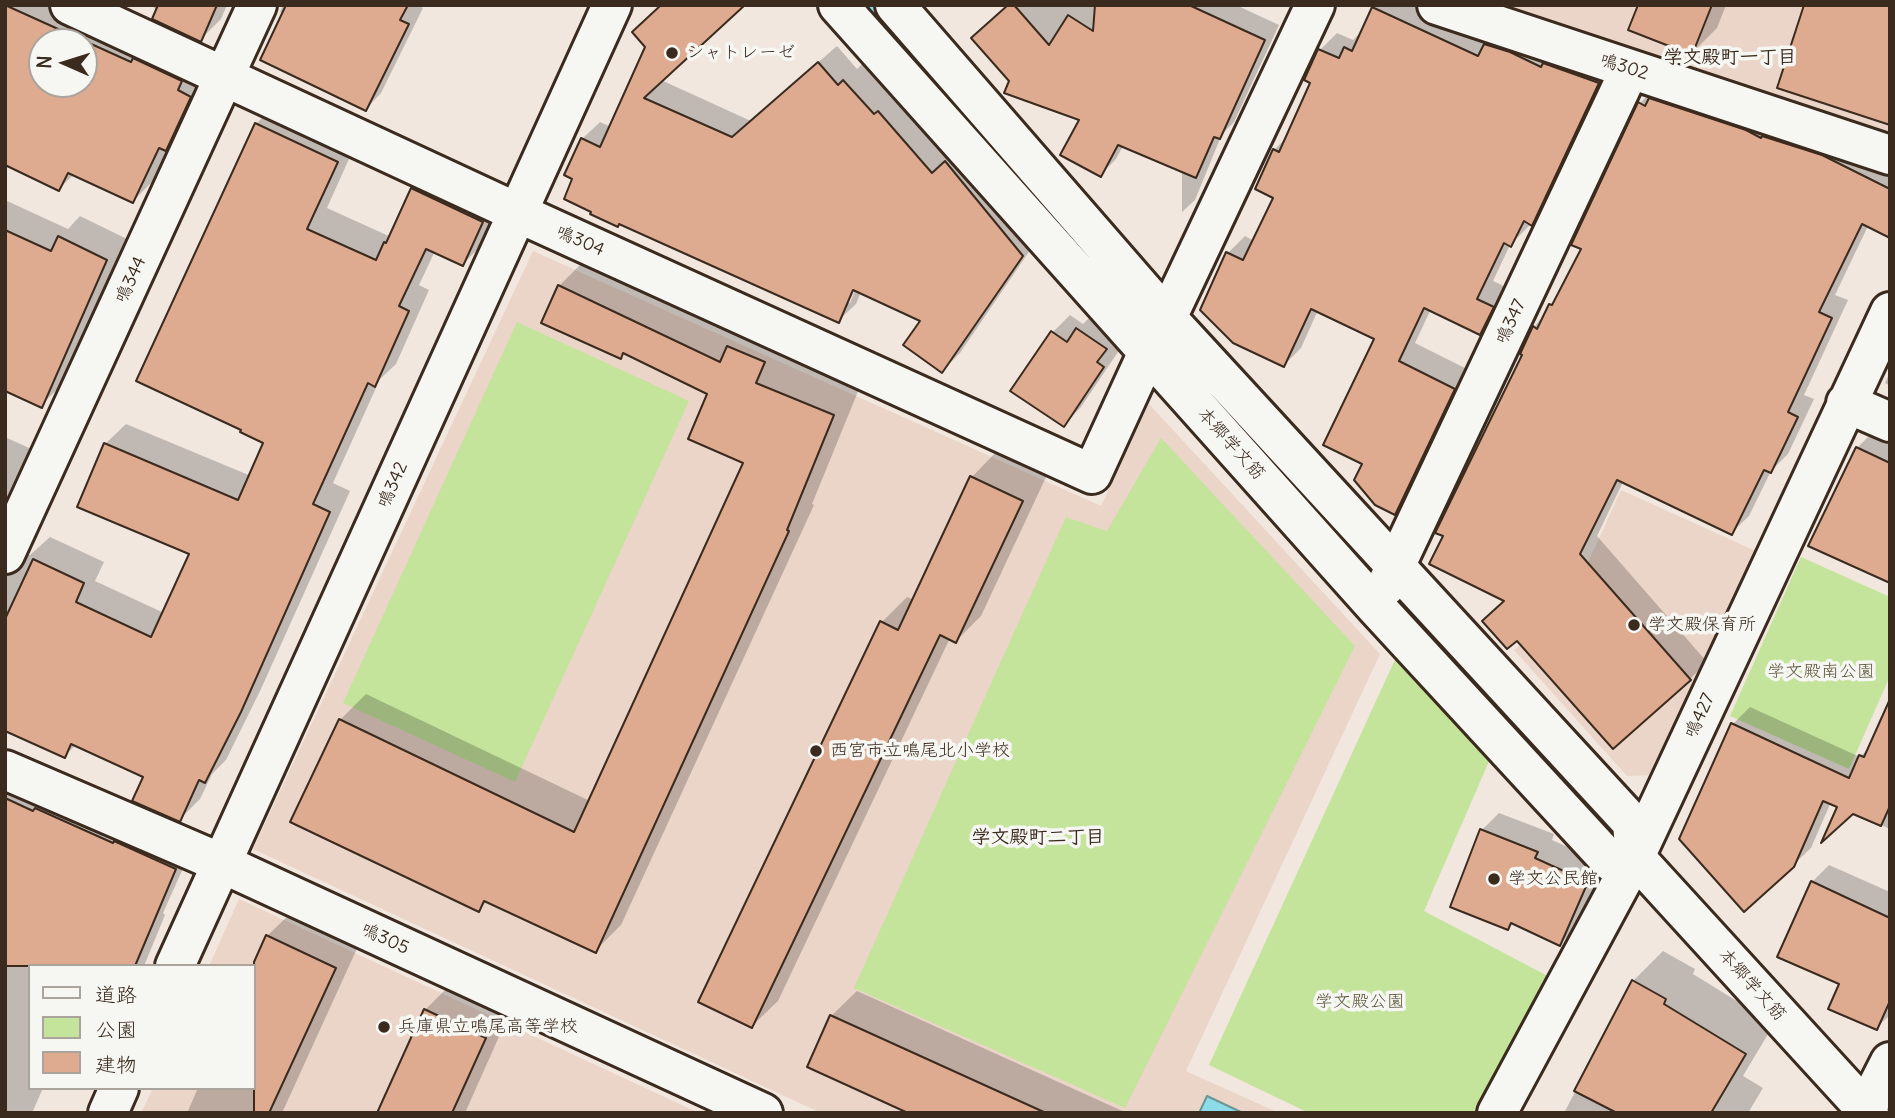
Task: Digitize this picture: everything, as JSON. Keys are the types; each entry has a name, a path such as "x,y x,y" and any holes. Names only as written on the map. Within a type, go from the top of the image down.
{"street":[{"name":"鳴304","path":"70,5 516,212 1092,474 1157,335"},
{"name":"鳴344","path":"5,554 257,5"},
{"name":"鳴342","path":"176,964 612,5"},
{"path":"838,5 1157,335 1386,586 1632,823 1635,857"},
{"path":"895,5 1157,335"},
{"path":"1157,335 1315,5"},
{"name":"鳴302","path":"1437,5 1890,155"},
{"name":"鳴347","path":"1386,586 1630,69"},
{"name":"鳴427","path":"1497,1113 1635,857 1890,312"},
{"path":"1846,402 1890,422"},
{"name":"鳴305","path":"5,771 221,863 763,1113"},
{"name":"本郷学文筋","path":"1635,857 1874,1096"},
{"path":"108,1113 118,1090"}],"shaded area":[{"path":"1477,5 1890,5 1890,140"},
{"name":"西宮市立鳴尾北小学校","path":"533,251 1101,506 1149,404 1380,654 1186,1071 1279,1113 821,1113 253,849"},
{"name":"学文殿保育所","path":"1621,490 1758,552 1655,775 1627,776 1514,650 1571,600"},
{"name":"兵庫県立鳴尾高等学校","path":"239,899 699,1113 141,1113 152,1090 256,1090 256,964 210,964"}],"green space":[{"path":"517,322 689,401 515,782 343,703"},
{"path":"1161,438 1355,646 1125,1108 854,988 1066,517 1107,531"},
{"name":"学文殿南公園","path":"1801,557 1890,597 1890,676 1849,769 1730,716"},
{"name":"学文殿公園","path":"1398,653 1493,752 1424,911 1563,984 1491,1113 1309,1113 1209,1065"}],"water":[{"path":"1207,1096 1243,1113 1199,1113"}],"building":[{"path":"5,5 56,28 28,28 28,98 98,98 98,47 131,62 133,58 182,81 178,90 191,97 166,151 159,148 133,203 68,173 59,191 5,165"},
{"path":"158,5 217,5 201,42 152,19"},
{"path":"286,5 408,5 400,20 409,24 366,111 260,60"},
{"path":"661,5 745,5 644,98 732,137 818,62 838,85 843,80 874,114 878,111 932,173 945,161 1023,256 942,373 903,345 920,321 853,290 839,323 619,224 618,227 564,199 572,179 564,175 581,138 600,147 645,47 632,32"},
{"path":"1008,5 1014,5 1049,45 1068,15 1093,31 1095,5 1189,5 1265,40 1220,139 1214,137 1196,178 1118,145 1101,177 1060,155 1079,120 1004,93 1009,81 971,38"},
{"path":"1638,5 1712,5 1692,55 1628,30"},
{"path":"1804,5 1890,5 1890,125 1777,88"},
{"path":"1372,7 1478,56 1484,44 1510,52 1541,67 1543,63 1599,83 1532,226 1524,221 1511,247 1504,243 1477,299 1494,307 1480,335 1424,308 1399,361 1455,389 1395,515 1375,505 1354,480 1362,464 1323,445 1374,339 1311,309 1284,367 1233,343 1200,310 1226,252 1243,260 1273,198 1255,189 1273,149 1279,152 1310,83 1304,80 1318,49 1339,58 1344,47 1352,51"},
{"path":"1649,98 1746,130 1761,138 1762,136 1822,155 1890,189 1890,238 1862,224 1819,312 1832,318 1788,412 1798,417 1771,473 1764,470 1732,535 1617,480 1580,554 1691,680 1613,749 1517,641 1507,649 1482,621 1504,601 1429,564 1443,536 1435,533 1522,355 1520,354 1533,326 1537,329 1549,304 1552,305 1581,249 1571,245 1638,102 1645,106"},
{"path":"255,123 338,162 307,229 376,260 411,188 483,222 463,266 426,249 399,306 409,311 375,387 368,383 313,504 330,512 241,712 205,783 199,780 180,822 132,801 143,777 71,744 65,758 5,731 5,619 33,559 84,583 76,602 151,637 189,554 77,507 104,443 238,500 263,443 136,381"},
{"path":"5,230 51,251 58,236 107,260 42,408 5,391"},
{"path":"558,285 720,362 727,346 765,362 756,383 834,415 787,530 789,531 596,953 484,901 479,912 290,822 339,719 574,832 743,463 688,439 707,394 623,353 621,359 541,323"},
{"path":"1076,328 1107,349 1097,362 1104,367 1064,427 1010,391 1051,331 1067,342"},
{"path":"1856,447 1890,463 1890,583 1808,546"},
{"path":"970,476 1023,501 956,643 940,635 752,1028 698,1002 880,621 898,630"},
{"path":"1890,699 1890,806 1881,826 1853,814 1821,843 1837,807 1823,801 1794,867 1744,912 1679,839 1731,723 1849,778 1859,755 1864,757"},
{"path":"5,798 33,811 35,808 176,869 136,964 5,966"},
{"path":"1480,829 1538,852 1535,858 1588,882 1560,946 1511,923 1508,930 1450,907"},
{"path":"1811,881 1890,918 1890,1001 1877,1030 1828,1009 1839,984 1777,957"},
{"path":"266,935 336,968 269,1113 254,1113 254,962"},
{"path":"1632,980 1666,999 1664,1004 1746,1054 1711,1113 1617,1113 1574,1091"},
{"path":"424,1009 486,1038 452,1113 377,1113"},
{"path":"830,1015 1046,1113 908,1113 807,1067"}],"waterway":[{"path":"867,5 1010,165"},
{"path":"1490,696 1616,835"}],"place":[{"name":"シャトレーゼ","path":"672,53"},
{"name":"学文殿保育所","path":"1634,625"},
{"name":"西宮市立鳴尾北小学校","path":"816,751"},
{"name":"学文公民館","path":"1494,879"},
{"name":"兵庫県立鳴尾高等学校","path":"384,1027"}],"district":[{"name":"学文殿町一丁目","path":"1730,58"},
{"name":"学文殿町二丁目","path":"1038,838"}]}
